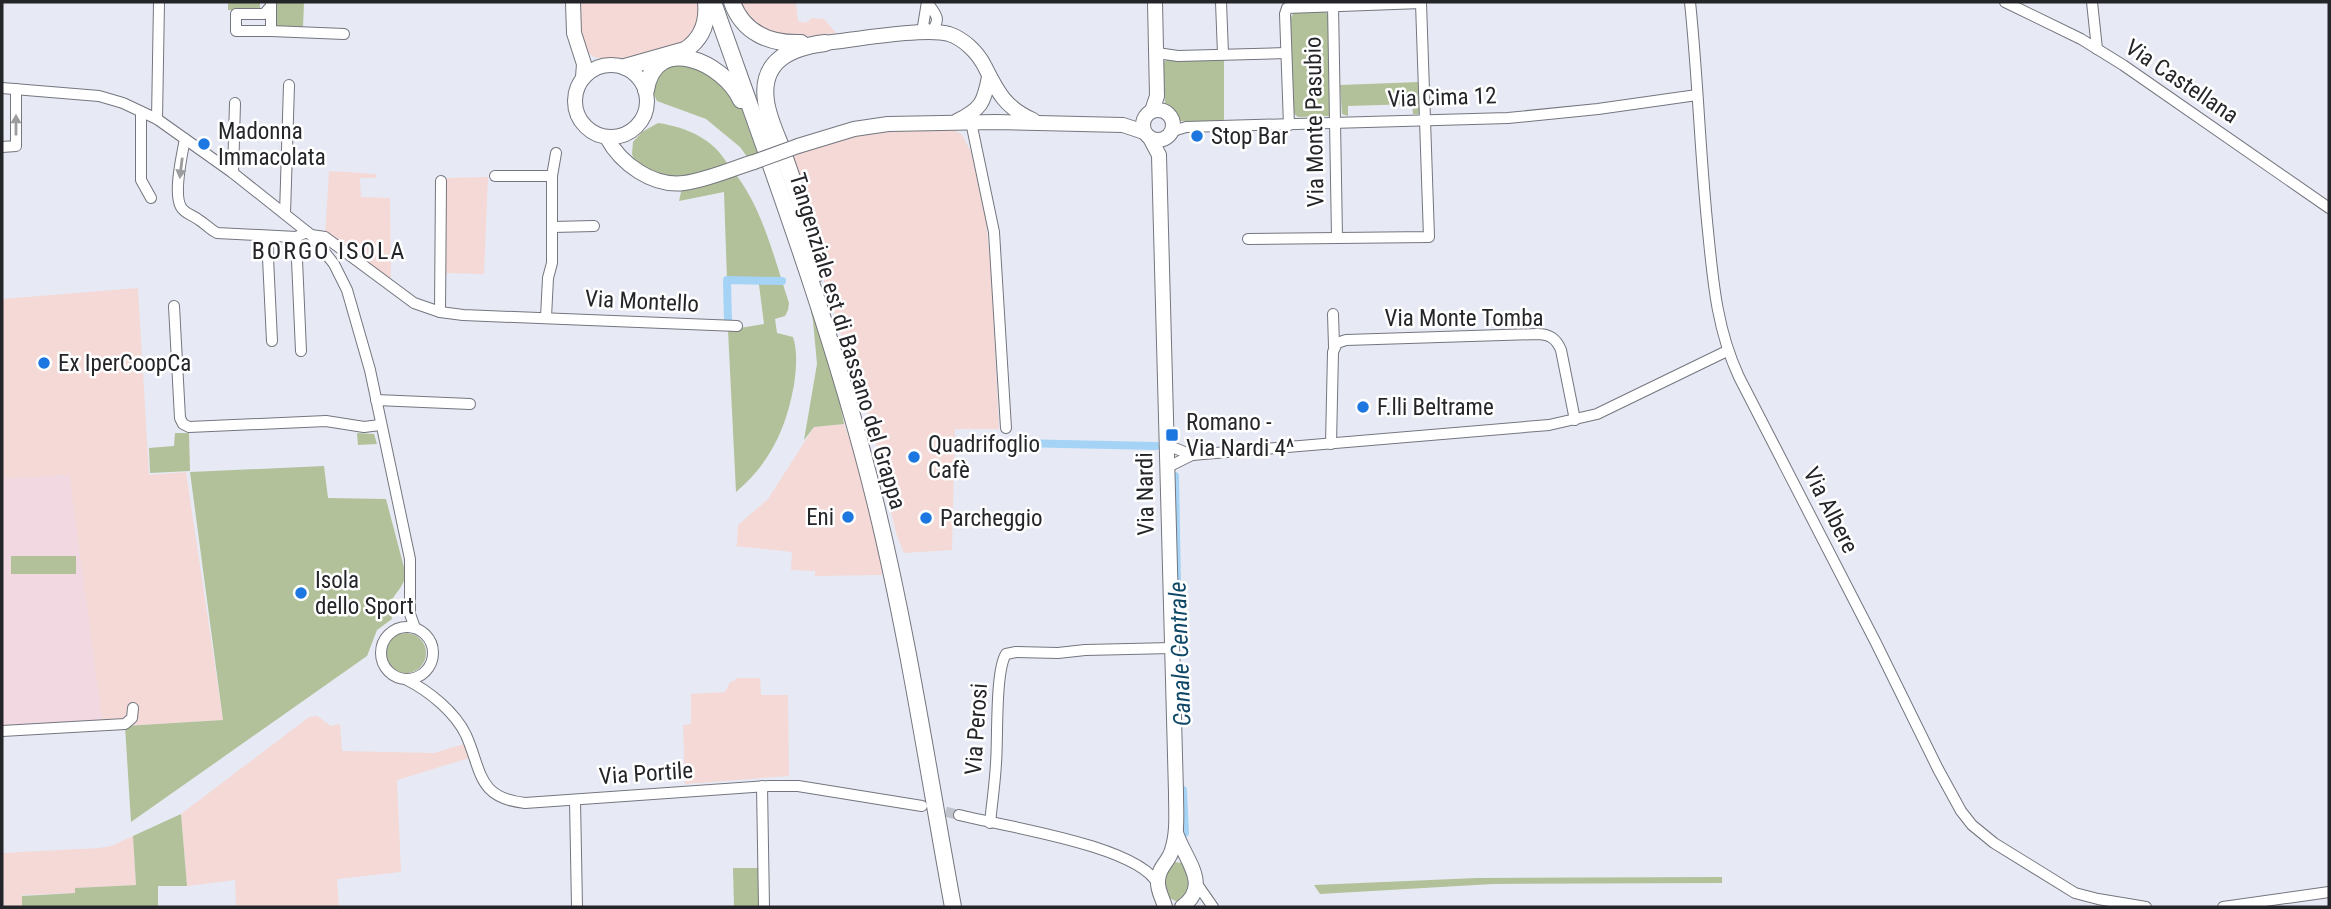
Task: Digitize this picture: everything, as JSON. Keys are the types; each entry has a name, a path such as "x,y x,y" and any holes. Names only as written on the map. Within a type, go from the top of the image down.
{"highway":[{"path":"625,67 692,46 704,26 706,2"},
{"name":"Tangenziale est di Bassano del Grappa","path":"713,2 811,269"},
{"name":"Tangenziale est di Bassano del Grappa","path":"723,2 874,458 910,611 930,714 953,862 953,907"},
{"path":"732,2 743,23 761,37 785,44 825,43"},
{"path":"811,269 813,239 766,101 769,76 774,65 789,51 825,43"},
{"path":"646,90 651,72 668,60 685,58 711,67 727,78 738,93 791,243 811,269"}],"main road":[{"path":"573,2 574,33 584,64 583,77"},
{"path":"604,65 583,77 577,87 575,109 579,120 586,128 607,138 634,168 655,179 685,183 854,129 888,124 995,122 1161,125 1157,96 1155,2"},
{"path":"825,43 948,33 963,41 980,58 999,93 1014,111 1041,123"},
{"path":"580,52 590,60 604,65 625,67 638,77 646,90 648,102 644,116 631,131 607,138"},
{"path":"989,77 995,122"},
{"path":"963,122 981,106 989,77"},
{"path":"995,122 1000,113 999,93"},
{"name":"Via Nardi","path":"1158,884 1159,872 1167,860 1176,832 1159,155 1161,125"},
{"path":"631,131 628,150 634,168"},
{"name":"Via Nardi","path":"1176,832 1187,861 1194,870 1197,884"},
{"path":"1167,860 1179,857 1187,861"},
{"path":"1158,884 1165,904 1171,905 1185,905 1197,884"}],"street":[{"path":"157,119 159,2"},
{"path":"927,2 923,26 931,33"},
{"path":"1221,2 1223,54"},
{"name":"Via Albere","path":"1690,2 1701,163 1713,282 1727,351 1961,811 1972,825 1993,843 2075,893 2098,900 2146,907"},
{"name":"Via Castellana","path":"2005,2 2096,49 2329,208"},
{"path":"2092,2 2096,49"},
{"path":"1248,239 1429,237 1421,3 1287,8 1285,15 1289,125"},
{"path":"271,4 264,14 236,14 236,31 344,33"},
{"path":"271,4 271,31"},
{"name":"Via Monte Pasubio","path":"1333,5 1337,237"},
{"path":"1157,53 1178,56 1286,53"},
{"path":"285,214 289,85"},
{"path":"2,88 99,96 157,119 285,214 331,260 347,290 376,400 410,559 410,614 415,628"},
{"path":"2,147 16,146 16,89"},
{"name":"Via Cima 12","path":"1161,125 1289,125 1521,117 1698,95"},
{"path":"233,173 235,103"},
{"path":"141,112 141,180 151,198"},
{"path":"963,122 994,232 1006,428"},
{"path":"185,139 178,197 181,207 190,215 217,233 267,237 305,235"},
{"path":"546,317 553,227 552,176 556,153"},
{"path":"495,176 552,176"},
{"path":"440,312 442,181"},
{"path":"553,227 594,226"},
{"path":"301,351 305,235"},
{"name":"Via Montello","path":"305,235 325,237 414,303 440,312 737,326"},
{"path":"267,237 272,341"},
{"path":"331,260 332,252 341,248"},
{"path":"331,260 351,256"},
{"path":"174,306 180,418 183,424 189,427 326,421 364,427 380,425"},
{"path":"1331,443 1333,314"},
{"name":"Via Monte Tomba","path":"1334,346 1346,340 1537,334 1550,336 1559,344 1561,350 1575,419"},
{"path":"1168,467 1192,455 1549,425 1597,414 1727,351"},
{"path":"376,400 470,404"},
{"path":"1167,445 1192,455"},
{"path":"410,602 406,615 397,628 384,639 381,660 391,674 407,680 426,671"},
{"path":"397,628 415,628 422,631 431,643 432,660 426,671 425,688 430,696"},
{"name":"Via Perosi","path":"990,823 1000,678 1006,654 1172,648"},
{"name":"Via Portile","path":"407,680 430,696 458,723 466,735 482,778 498,797 505,801 525,803 762,786 798,786 922,806"},
{"path":"2,731 125,724 132,718 133,708"},
{"path":"762,786 764,907"},
{"path":"575,800 577,907"},
{"path":"959,815 1099,849 1135,862 1153,865 1167,860"},
{"path":"1135,862 1148,870 1158,884"},
{"path":"1197,884 1213,907"},
{"path":"2223,907 2329,892"},
{"path":"1185,905 1198,903 1207,907"}],"shaded area":[{"path":"576,2 703,2 695,32 684,42 619,63 594,57 581,44"},
{"path":"733,2 796,2 798,21 806,23 812,18 824,19 836,33 798,37 764,33"},
{"path":"954,130 962,135 971,152 986,221 999,429 955,429 952,550 904,553 897,536 878,462 876,442 862,394 785,155 865,131"},
{"path":"329,171 376,174 376,178 360,178 361,197 390,198 391,279 325,236"},
{"path":"488,177 484,274 442,273 444,178"},
{"path":"138,288 149,475 186,472 223,720 125,726 102,720 69,475 2,479 2,299"},
{"path":"844,424 859,466 879,542 882,575 815,576 815,571 791,570 792,552 735,546 738,525 768,499 814,427"},
{"path":"69,475 102,720 2,727 2,479"},
{"path":"736,678 760,678 761,695 788,695 789,776 685,784 683,725 691,724 691,694 725,692 730,682"},
{"path":"317,716 331,726 340,724 342,751 434,753 464,744 469,758 397,780 401,872 337,879 339,907 236,907 235,880 187,886 181,814 309,717"},
{"path":"133,836 136,885 75,888 75,893 22,895 22,907 4,907 2,853 99,848 111,846"}],"green space":[{"path":"228,2 260,2 260,11 228,10"},
{"path":"276,2 304,2 303,27 276,26"},
{"path":"1325,11 1328,15 1330,116 1298,117 1293,113 1290,19 1294,12"},
{"path":"1224,58 1224,121 1179,121 1165,105 1163,62 1169,59"},
{"path":"662,62 703,65 740,104 758,154 748,158 740,147 706,119 657,101 653,93"},
{"path":"1419,82 1418,114 1413,114 1412,104 1348,106 1348,116 1342,114 1340,85"},
{"path":"658,123 689,131 707,141 728,165 692,177 669,181 635,162 632,154 633,142 642,132"},
{"path":"734,172 760,218 789,303 785,316 775,319 777,333 793,337 796,349 794,385 781,431 767,457 736,492 728,330 764,324 758,277 727,280 724,192 679,201 682,188"},
{"path":"804,278 836,381 844,424 814,427 804,440 817,364 813,321"},
{"path":"175,433 189,433 190,471 150,473 149,448 174,446"},
{"path":"357,433 374,434 377,444 358,445"},
{"name":"Isola dello Sport","path":"324,466 328,498 386,499 406,575 392,600 392,619 377,630 367,656 131,822 125,726 223,720 190,472"},
{"path":"11,556 76,556 76,574 11,574"},
{"path":"406,633 414,634 420,639 425,645 425,661 420,667 414,672 406,673 398,672 392,667 387,661 386,653 387,645 392,639 398,634"},
{"path":"181,814 187,886 158,886 158,907 22,907 22,896 75,893 75,888 136,885 133,836"},
{"path":"1174,862 1183,863 1189,872 1189,895 1178,902 1167,897 1163,882 1167,870"},
{"path":"733,868 758,868 760,907 734,907"},
{"path":"1722,877 1722,883 1493,884 1320,894 1314,885 1477,878"}],"waterway":[{"name":"Canale Centrale","path":"728,322 727,280 782,281"},
{"name":"Canale Centrale","path":"1011,443 1156,446"},
{"name":"Canale Centrale","path":"1175,476 1177,585"},
{"name":"Canale Centrale","path":"1183,790 1185,833"}],"tunnel":[{"path":"931,808 959,815"}],"place":[{"name":"Stop Bar","path":"1197,136"},
{"name":"Madonna Immacolata","path":"204,144"},
{"name":"Ex IperCoopCa","path":"44,363"},
{"name":"F.lli Beltrame","path":"1363,407"},
{"name":"Romano - Via Nardi 4^","path":"1172,435"},
{"name":"Quadrifoglio Cafè","path":"914,457"},
{"name":"Eni","path":"848,517"},
{"name":"Parcheggio","path":"926,518"},
{"name":"Isola dello Sport","path":"301,593"}],"district":[{"name":"BORGO ISOLA","path":"329,251"}]}
